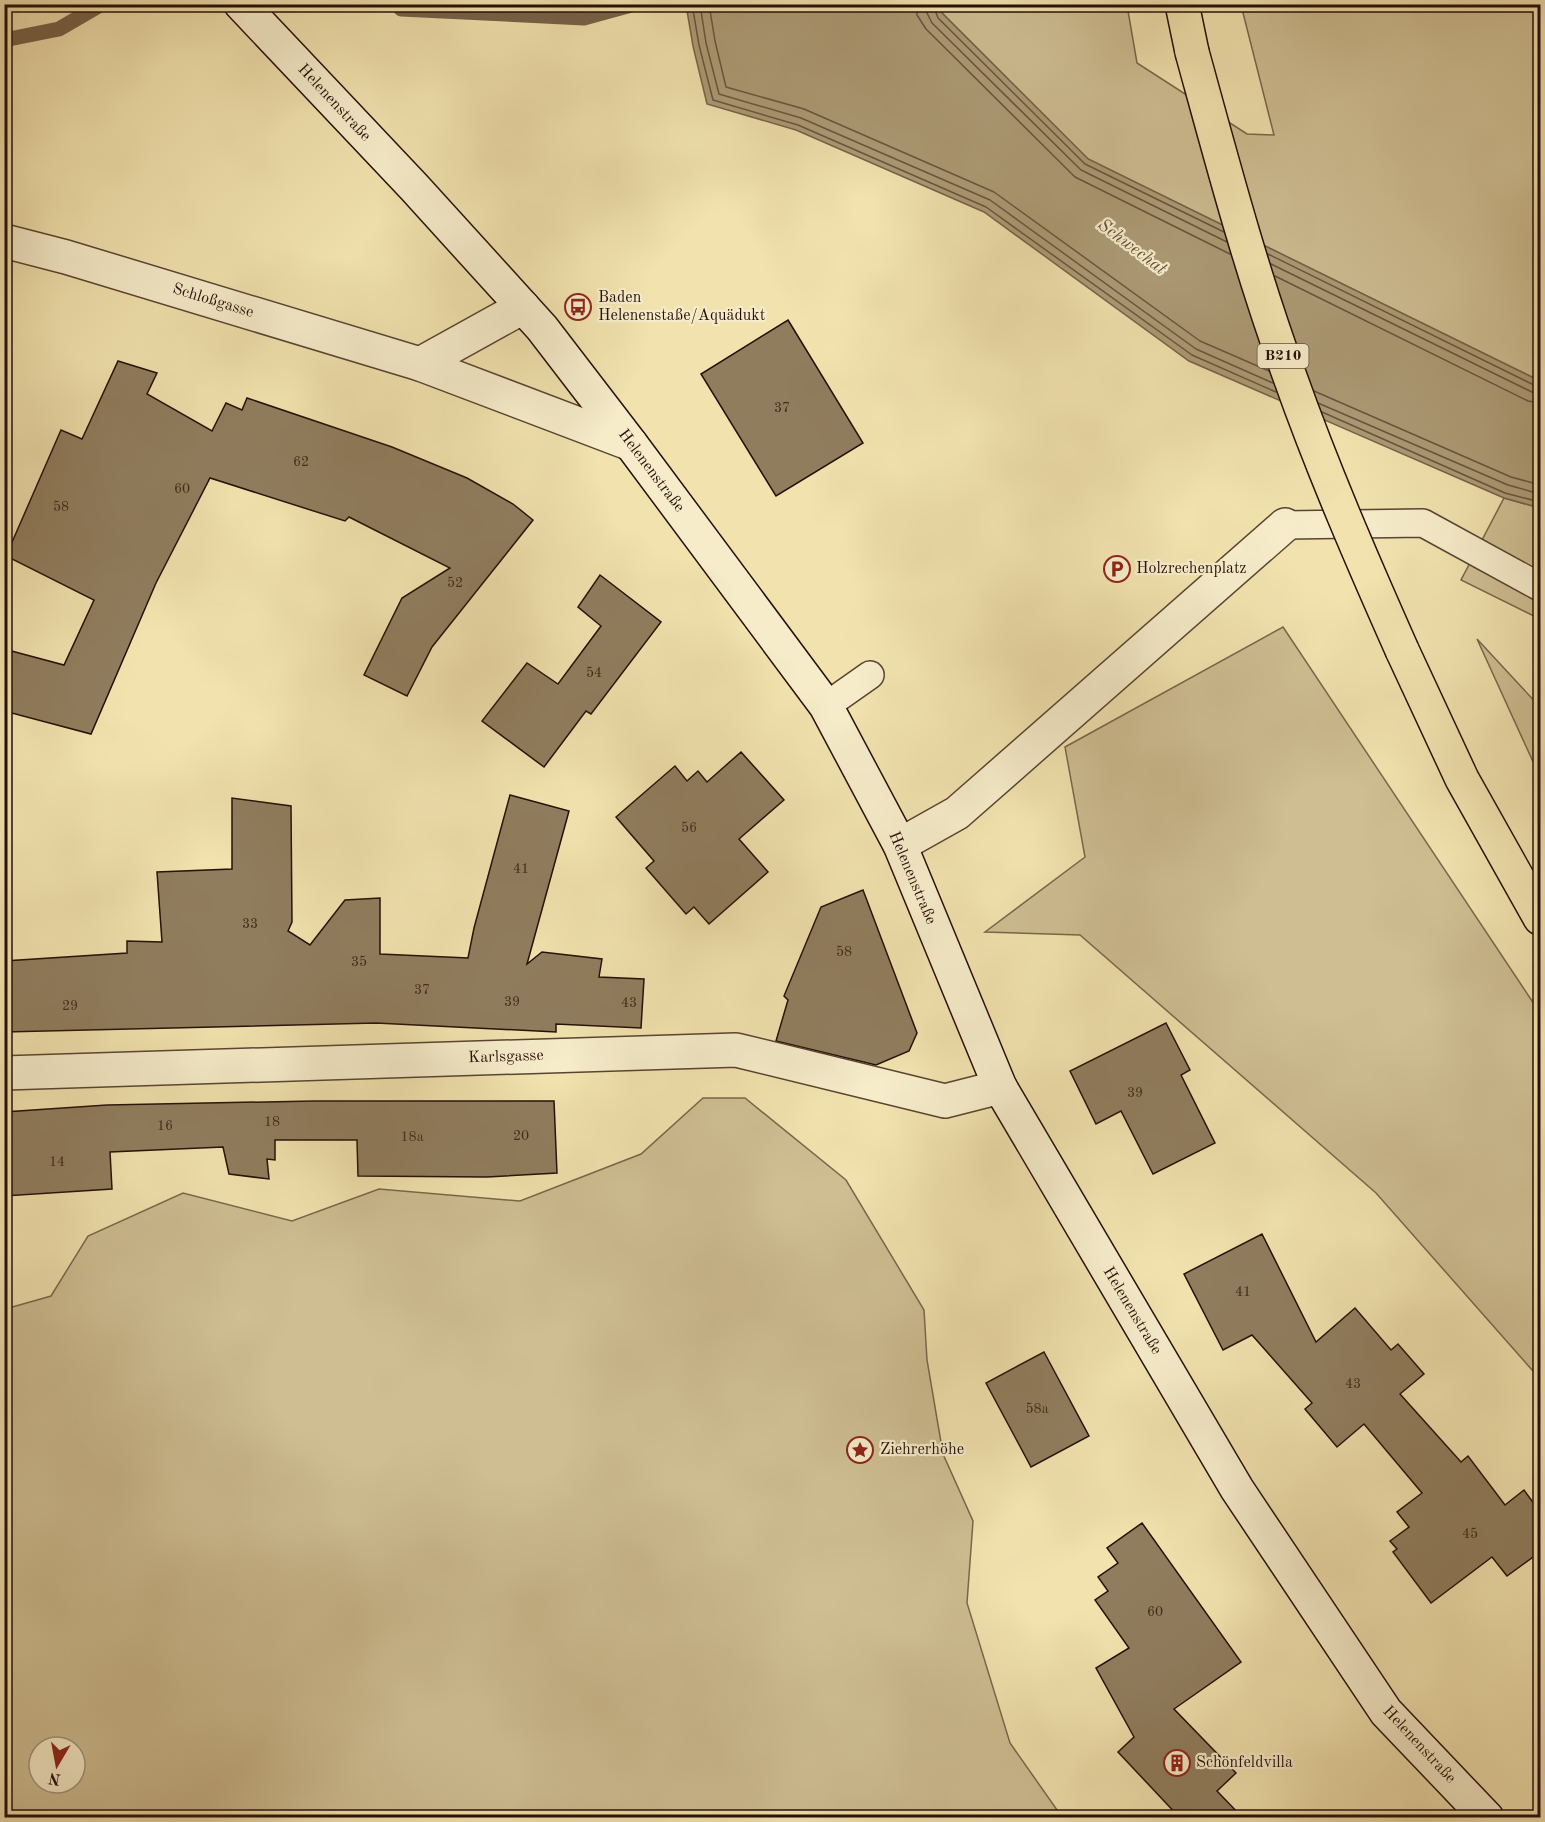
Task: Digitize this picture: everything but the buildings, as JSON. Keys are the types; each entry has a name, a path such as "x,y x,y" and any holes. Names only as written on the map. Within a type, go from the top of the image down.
{"main road":[{"name":"B210","path":"1182,4 1192,52 1236,211 1289,376 1340,512 1462,779 1540,918"}],"street":[{"name":"Helenenstraße","path":"241,4 414,187 542,328 826,706 900,845 1000,1087 1237,1489 1386,1712 1487,1818"},
{"name":"Schloßgasse","path":"4,241 66,257 420,364 631,444"},
{"path":"420,364 523,307"},
{"path":"900,845 957,813 1285,525"},
{"name":"Karlsgasse","path":"4,1073 736,1050 945,1101 1000,1087"}],"lane":[{"path":"1285,525 1424,523 1540,587"},
{"path":"826,706 870,675"}],"shaded area":[{"path":"937,5 1127,5 1137,63 1247,134 1274,135 1241,5 1540,5 1540,381 1088,159 942,13"},
{"path":"1504,498 1540,508 1540,619 1461,580"},
{"path":"1283,627 1540,1013 1540,1379 1376,1193 1080,935 985,932 1085,857 1065,747"},
{"path":"1477,639 1540,707 1540,777"},
{"path":"703,1098 745,1098 846,1180 924,1310 927,1360 943,1454 973,1521 967,1603 1010,1743 1062,1817 5,1817 5,1309 51,1296 88,1236 183,1193 292,1221 379,1189 520,1201 641,1154"}],"water":[{"name":"Schwechat","path":"686,5 937,5 942,13 1088,159 1540,381 1540,508 1504,498 1189,361 984,212 796,130 707,104"}],"waterway":[{"path":"4,40 59,29 102,4"},
{"path":"401,9 584,18 635,4"}],"place":[{"name":"Baden Helenenstaße/Aquädukt","path":"578,307"},
{"name":"Holzrechenplatz","path":"1117,569"},
{"name":"Ziehrerhöhe","path":"860,1450"},
{"name":"Schönfeldvilla","path":"1177,1763"}]}
